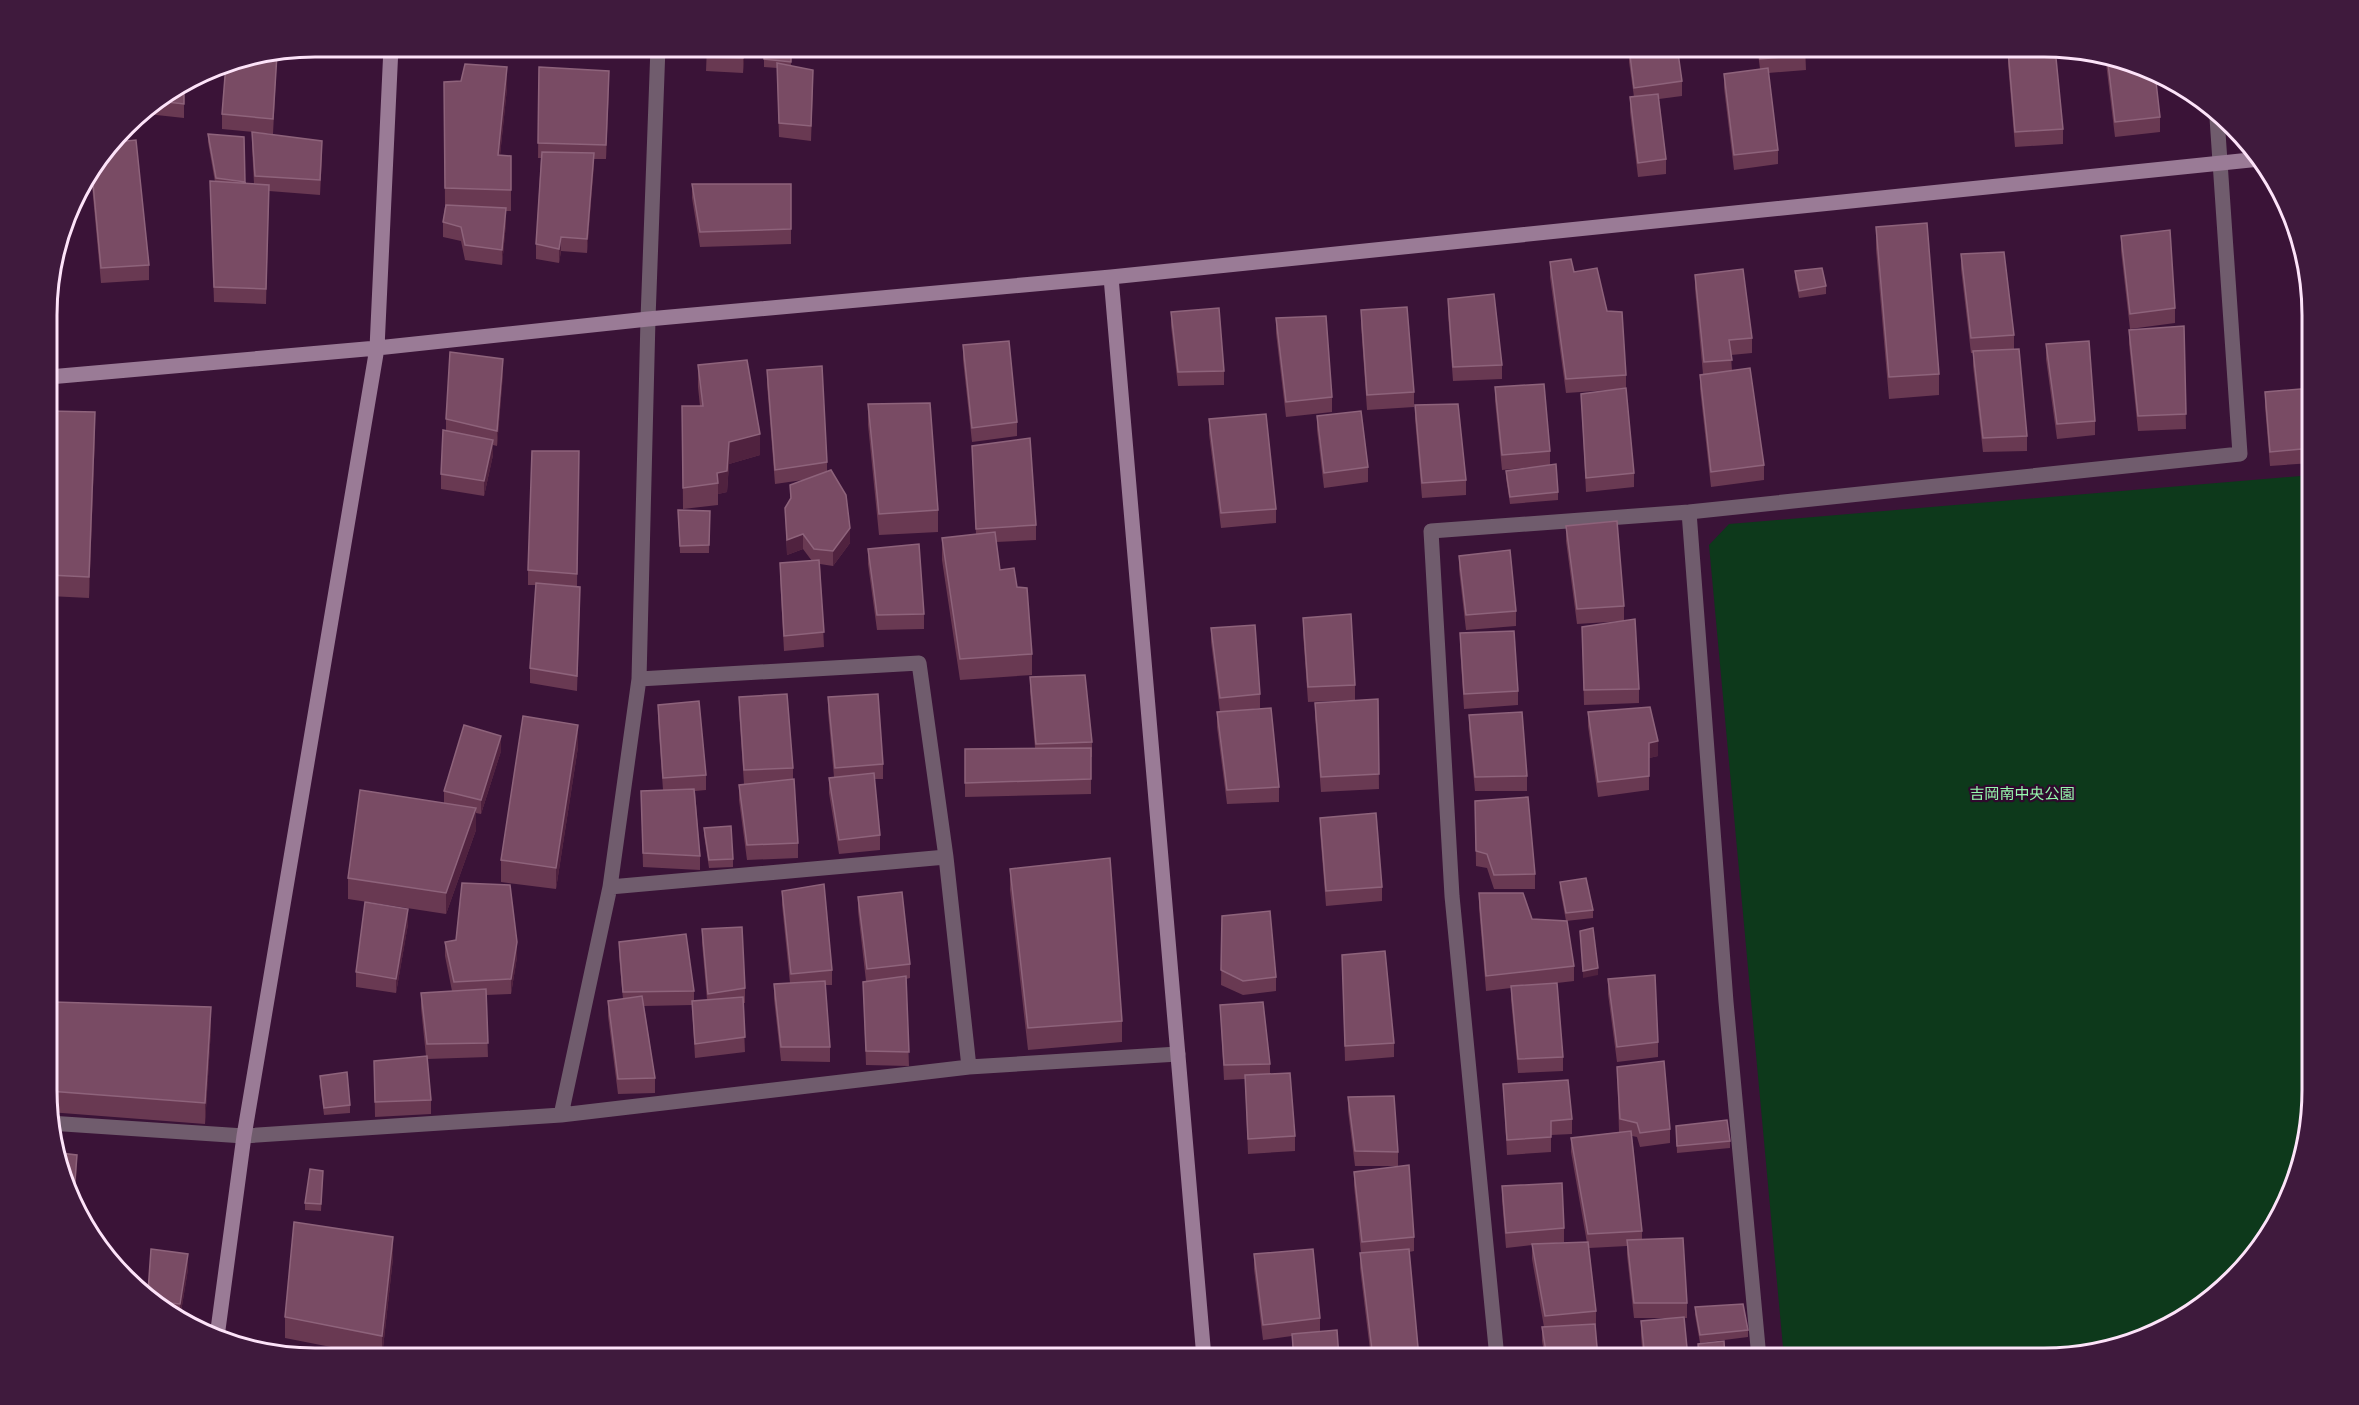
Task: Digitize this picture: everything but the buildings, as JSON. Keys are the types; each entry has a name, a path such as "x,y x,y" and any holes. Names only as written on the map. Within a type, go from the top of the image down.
{"street":[{"path":"218,1329 244,1136 377,348 390,57"},
{"path":"561,1115 610,887 639,679 658,57"},
{"path":"1496,1348 1452,896 1431,531 1689,512 2240,454 2217,124"},
{"path":"57,376 377,348 648,319 1111,278 2250,160"},
{"path":"1111,278 1203,1348"},
{"path":"1689,512 1726,1002 1758,1348"},
{"path":"639,679 919,663 946,857 969,1067"},
{"path":"610,887 946,857"},
{"path":"59,1124 244,1136 561,1115 969,1067 1178,1053"}],"green space":[{"name":"吉岡南中央公園","path":"2302,476 2302,1090 2300,1124 2293,1157 2282,1189 2249,1247 2214,1284 2173,1313 2127,1334 2078,1346 1783,1348 1709,545 1729,524"}]}
